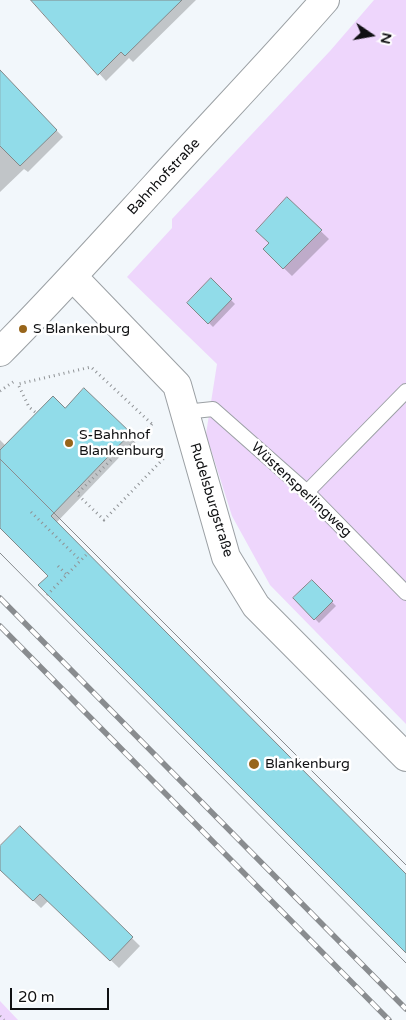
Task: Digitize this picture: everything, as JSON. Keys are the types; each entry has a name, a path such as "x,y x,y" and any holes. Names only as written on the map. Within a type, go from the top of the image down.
{"street":[{"name":"Bahnhofstraße","path":"0,352 73,277 289,42 325,0"},
{"name":"Rudelsburgstraße","path":"73,277 177,385 226,557 256,606 406,757"}],"lane":[{"path":"307,492 406,391"},
{"name":"Wüstensperlingweg","path":"185,412 214,409 307,492 406,593"}],"path":[{"path":"35,412 29,407 18,384 91,367 152,424"},
{"path":"168,454 104,520 77,494 118,452 133,444 152,424 185,412"},
{"path":"31,512 81,561"},
{"path":"47,594 86,556"},
{"path":"58,566 67,575"},
{"path":"0,1016 4,1020"}],"shaded area":[{"path":"374,0 406,0 406,724 270,585 232,516 206,434 217,364 127,277 172,228 172,219 330,51"},
{"path":"0,1001 18,1020 0,1020"}],"building":[{"path":"31,0 182,0 125,56 121,52 98,75"},
{"path":"0,70 57,130 20,166 0,146"},
{"path":"287,197 322,230 283,269 263,249 269,243 256,231"},
{"path":"211,278 232,299 208,324 187,303"},
{"path":"84,388 131,433 51,516 406,874 406,953 38,585 48,576 0,528 0,450 53,396 65,408"},
{"path":"312,580 333,601 314,620 293,598"},
{"path":"20,826 133,937 110,961 40,894 33,901 0,870 0,846"}],"tram line":[{"path":"0,459 406,865"},
{"path":"0,553 406,963"}],"railway":[{"path":"0,598 406,1009"},
{"path":"0,626 389,1020"}],"place":[{"name":"S Blankenburg","path":"23,329"},
{"name":"S-Bahnhof Blankenburg","path":"69,443"},
{"name":"Blankenburg","path":"254,764"}]}
